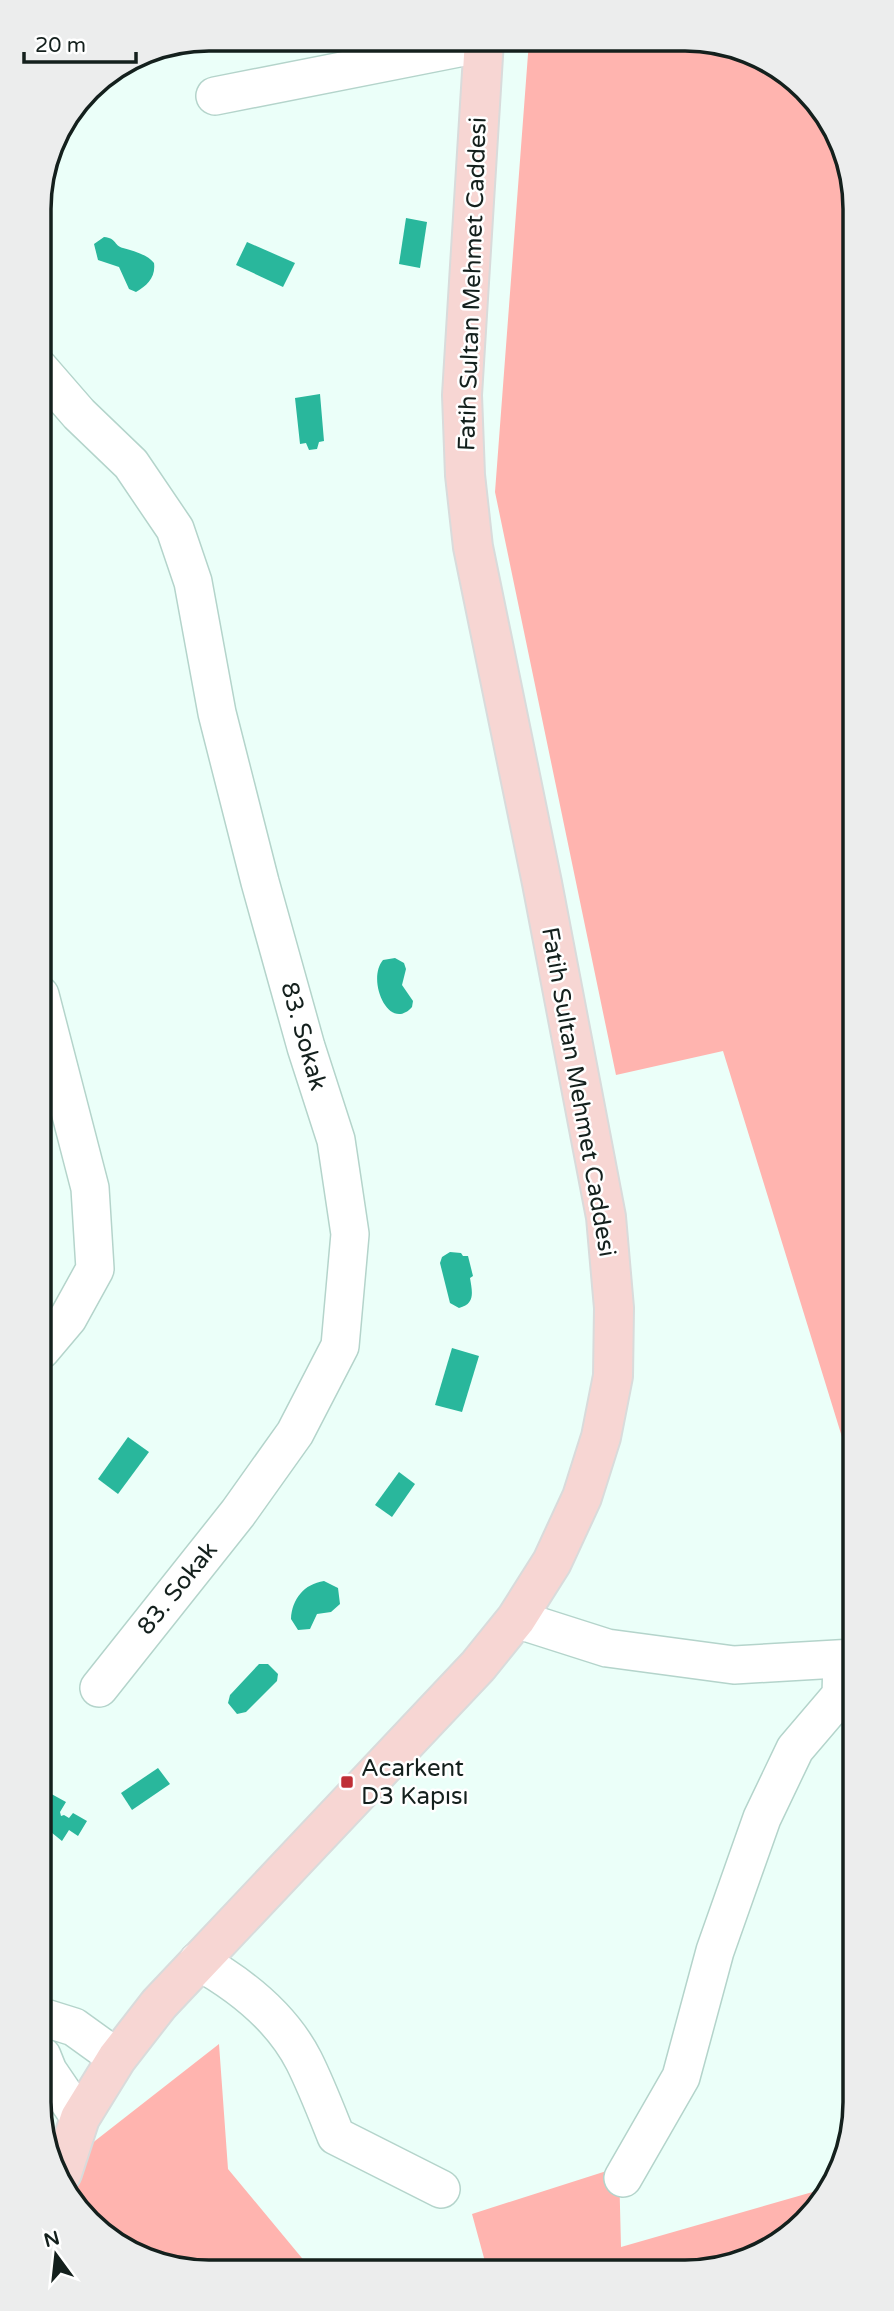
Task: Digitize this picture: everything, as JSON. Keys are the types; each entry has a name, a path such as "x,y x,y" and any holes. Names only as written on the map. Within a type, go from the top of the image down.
{"main road":[{"name":"Fatih Sultan Mehmet Caddesi","path":"64,2166 79,2118 117,2057 159,2004 478,1666 516,1619 552,1562 567,1530 582,1497 601,1437 613,1376 614,1308 606,1217 474,547 465,475 463,383 483,51"}],"street":[{"path":"215,96 439,51"},
{"name":"83. Sokak","path":"51,382 79,414 131,464 175,529 193,582 217,713 264,894 306,1047 336,1140 350,1234 340,1346 295,1433 238,1513 99,1688"},
{"path":"51,1037 90,1188 95,1269 68,1318 51,1338"},
{"path":"516,1619 607,1648 734,1665 843,1659"},
{"path":"623,2178 681,2077 715,1951 762,1818 795,1749 841,1695 843,1685"},
{"path":"198,1961 225,1976 250,1995 288,2036 303,2060 336,2136 441,2189"},
{"path":"51,2020 74,2028 117,2057"},
{"path":"51,2076 79,2118"}],"shaded area":[{"path":"528,51 705,52 736,59 773,77 797,97 817,121 835,158 843,199 843,1440 723,1051 616,1075 495,492"},
{"path":"406,218 427,222 420,268 399,264"},
{"path":"104,237 120,247 144,255 154,263 152,277 144,287 136,292 129,289 119,267 98,260 94,244"},
{"path":"247,242 295,263 283,287 236,265"},
{"path":"320,394 324,441 319,442 317,449 309,450 306,443 300,444 295,398"},
{"path":"395,958 404,963 406,969 402,985 413,1001 412,1007 403,1013 388,1009 382,1001 377,979 383,960"},
{"path":"450,1252 468,1256 473,1276 470,1278 470,1300 459,1308 450,1303 440,1263 442,1257"},
{"path":"452,1348 479,1356 462,1412 435,1405"},
{"path":"128,1437 149,1452 118,1494 98,1479"},
{"path":"399,1472 415,1484 392,1517 375,1505"},
{"path":"324,1581 338,1588 340,1604 331,1612 317,1614 310,1629 298,1630 291,1619 297,1599 311,1585"},
{"path":"259,1664 268,1664 278,1674 277,1681 246,1712 237,1714 228,1703 230,1695"},
{"path":"158,1768 170,1784 132,1810 121,1793"},
{"path":"51,1794 66,1802 60,1812 61,1816 69,1818 73,1813 87,1821 78,1836 69,1830 62,1841 51,1832"},
{"path":"219,2044 228,2169 304,2260 189,2259 158,2252 121,2234 105,2221 77,2190 67,2173 68,2162"},
{"path":"619,2167 621,2247 816,2191 773,2234 726,2255 705,2259 485,2260 472,2214"}],"place":[{"name":"Acarkent D3 Kapısı","path":"347,1782"}]}
